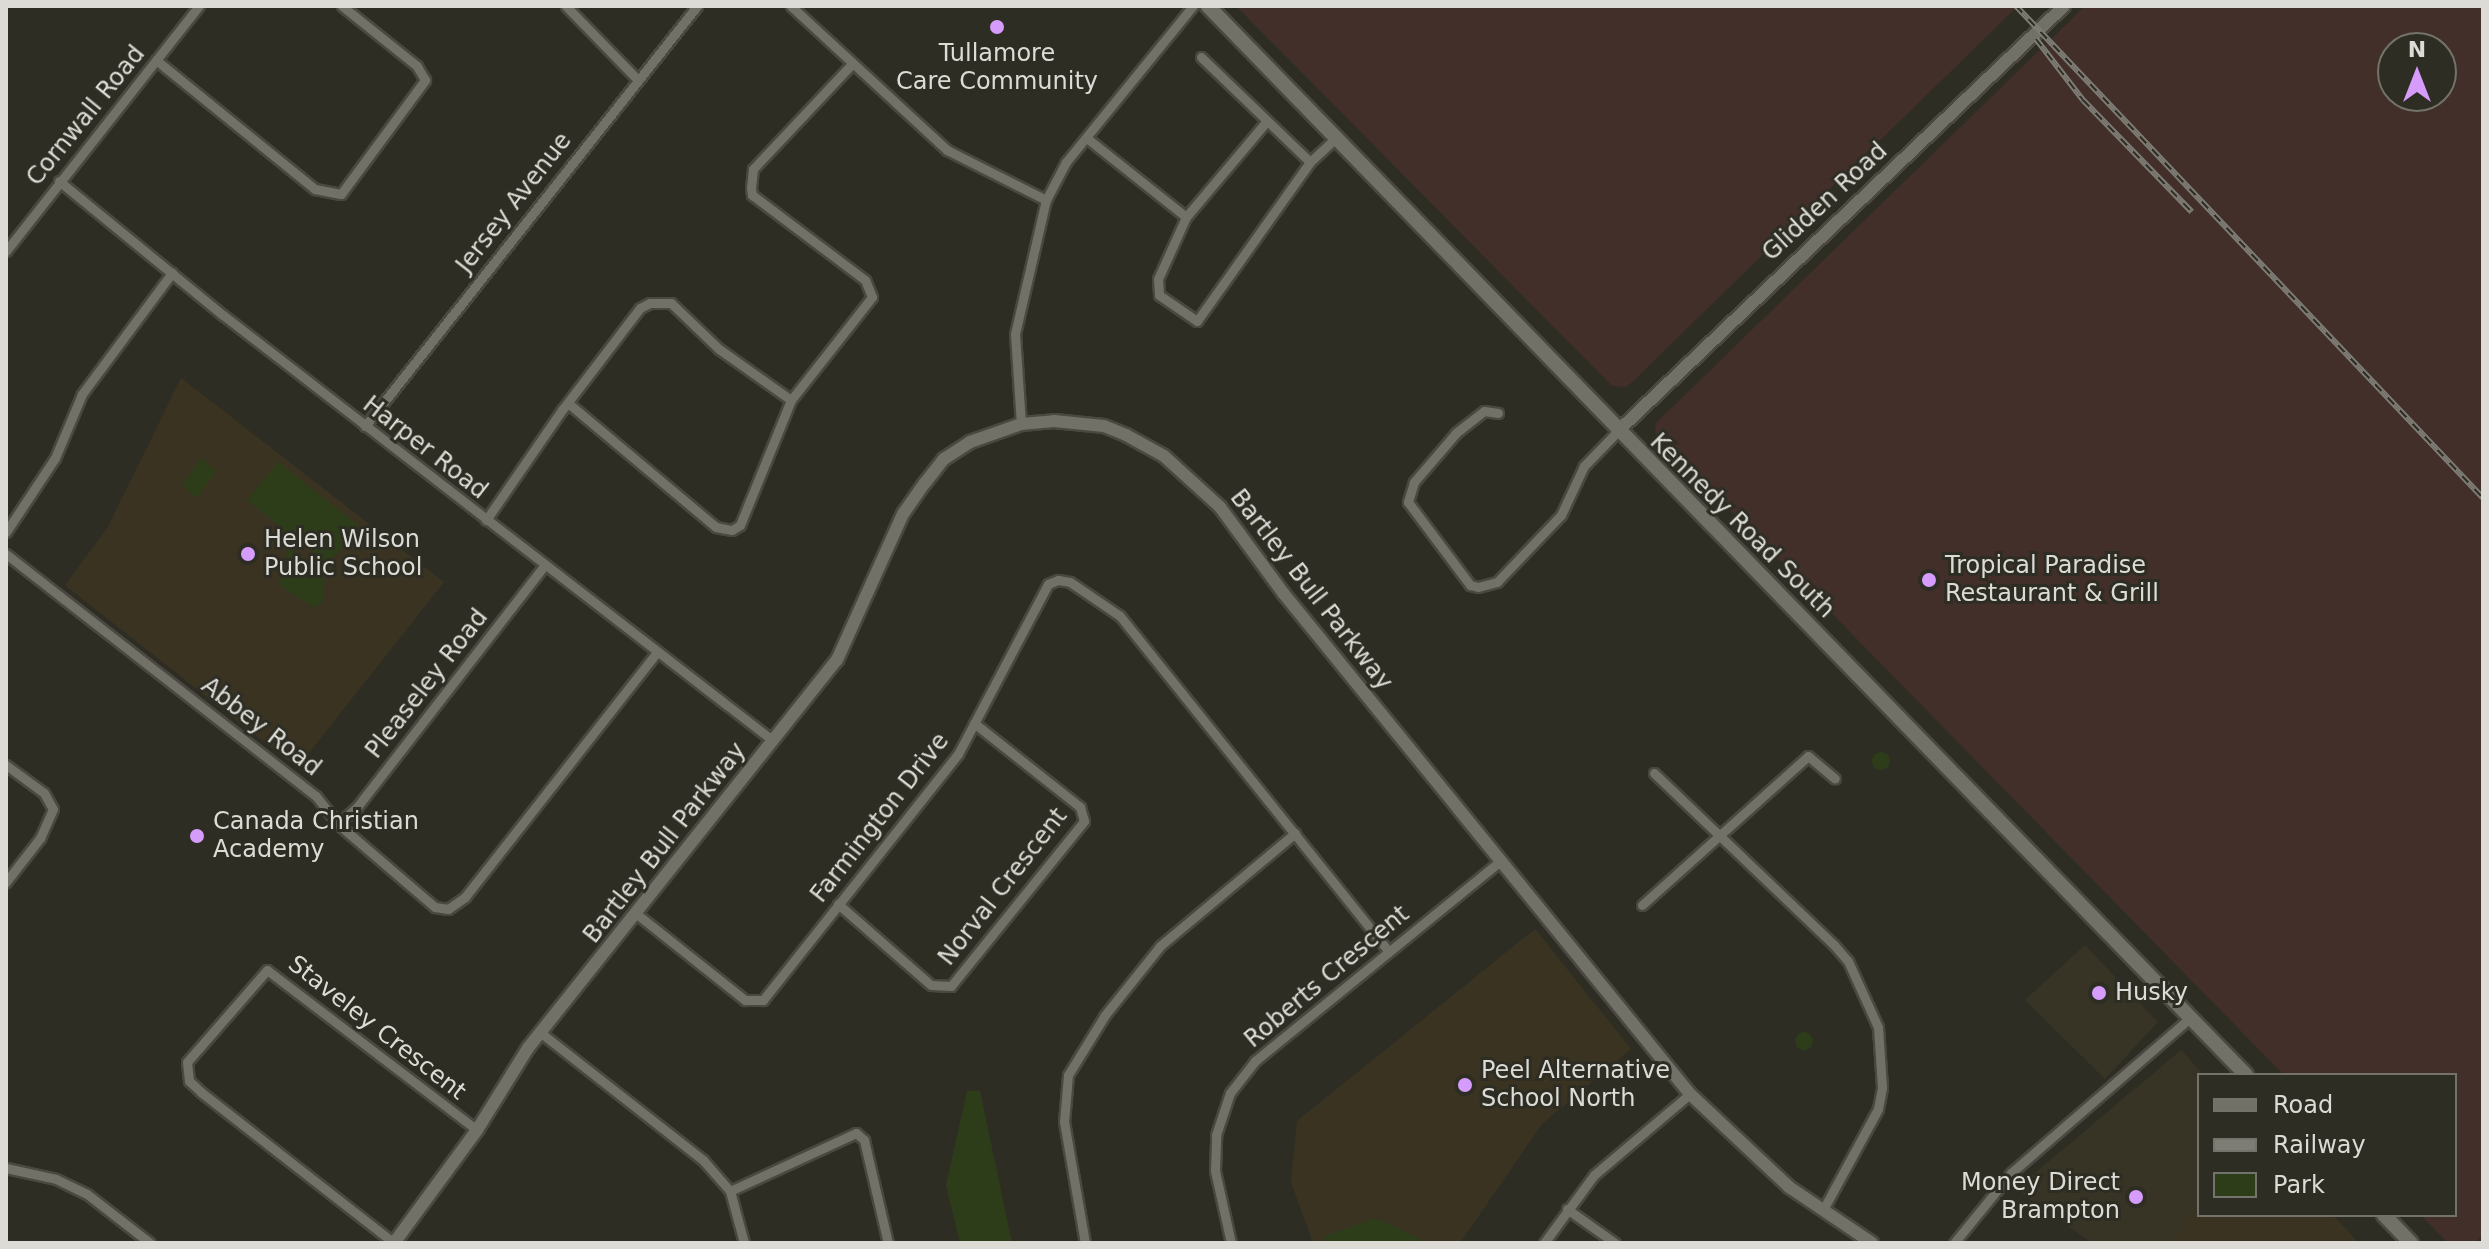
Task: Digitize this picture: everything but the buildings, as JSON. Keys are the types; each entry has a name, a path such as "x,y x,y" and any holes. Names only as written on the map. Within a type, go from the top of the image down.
{"main road":[{"name":"Kennedy Road South","path":"1208,6 1617,432 2244,1073"},
{"path":"2386,1217 2411,1243"}],"street":[{"name":"Cornwall Road","path":"6,251 199,6"},
{"path":"156,60 315,189 341,194 425,86 417,66 342,6"},
{"path":"566,6 637,79"},
{"name":"Jersey Avenue","path":"365,426 697,6"},
{"path":"791,6 851,65 947,150 1046,200"},
{"path":"1021,424 1015,334 1046,200 1066,162 1088,139 1193,6"},
{"name":"Glidden Road","path":"1617,432 2064,6"},
{"path":"1201,57 1310,162"},
{"path":"568,403 716,527 732,530 740,525 791,400 872,297 870,285 752,195 753,169 851,65"},
{"path":"1266,122 1186,217 1158,279 1159,295 1197,321 1310,162 1335,139"},
{"path":"1088,139 1186,217"},
{"name":"Harper Road","path":"59,181 365,426 772,740"},
{"path":"6,532 55,458 82,394 172,273"},
{"path":"486,520 568,403 640,308 659,299 671,303 719,349 791,400"},
{"path":"1498,413 1484,411 1456,433 1414,482 1408,502 1470,585 1478,587 1497,582 1561,515 1584,466 1617,432"},
{"name":"Bartley Bull Parkway","path":"394,1243 477,1130 541,1033 638,915 837,660 903,514 925,483 944,459 970,442 1021,424 1104,426 1164,456 1209,497 1690,1094 1745,1150 1872,1243"},
{"name":"Abbey Road","path":"6,554 316,796 338,824 435,907 458,905 657,652"},
{"name":"Pleaseley Road","path":"338,824 357,807 544,566"},
{"name":"Farmington Drive","path":"638,915 754,1003 771,990 958,754 1048,584 1070,582 1120,616 1388,950"},
{"name":"Norval Crescent","path":"838,904 931,985 951,986 1084,821 1080,807 974,723"},
{"path":"1642,905 1808,756 1835,779"},
{"path":"6,765 44,793 53,809 40,838 6,882"},
{"path":"1654,773 1848,961 1878,1027 1882,1088 1878,1109 1823,1210"},
{"path":"1085,1243 1064,1122 1068,1075 1105,1015 1160,946 1295,833"},
{"name":"Roberts Crescent","path":"1231,1243 1215,1171 1216,1135 1230,1093 1255,1061 1500,861"},
{"name":"Staveley Crescent","path":"394,1243 201,1092 189,1081 187,1062 267,970 477,1130"},
{"path":"1954,1243 2011,1173 2189,1019"},
{"path":"541,1033 662,1125 730,1191 744,1243"},
{"path":"1544,1243 1594,1175 1690,1094"},
{"path":"730,1191 856,1133 864,1140 888,1243"},
{"path":"6,1168 56,1179 87,1194 150,1243"},
{"path":"1567,1209 1615,1243"}],"shaded area":[{"path":"1236,6 2018,6 1627,387 1612,386"},
{"path":"2085,6 2483,6 2483,1235 2475,1243 2448,1243 2423,1217 2457,1217 2457,1073 2282,1073 1655,433 1656,423"},
{"name":"Helen Wilson Public School","path":"181,378 444,582 297,768 65,585 108,527"},
{"name":"Peel Alternative School North","path":"1535,929 1631,1049 1542,1124 1460,1243 1313,1243 1291,1182 1297,1121"},
{"path":"2085,945 2158,1022 2105,1079 2025,1000"},
{"path":"2181,1050 2202,1073 2197,1073 2197,1208 2166,1243 2092,1243 2016,1189"},
{"path":"2197,1208 2197,1217 2335,1217 2359,1243 2166,1243"}],"green space":[{"path":"201,458 216,471 197,498 182,485"},
{"path":"278,462 359,526 328,565 247,500"},
{"path":"288,547 324,573 323,601 314,608 279,585"},
{"path":"1881,752 1890,761 1881,770 1872,761"},
{"path":"1804,1032 1813,1041 1804,1050 1795,1041"},
{"path":"967,1091 980,1091 1012,1243 960,1243 946,1185"},
{"path":"1375,1218 1421,1239 1417,1243 1328,1243 1323,1237"}],"railway":[{"path":"2016,6 2483,498"},
{"path":"2036,39 2083,100 2192,212"}],"place":[{"name":"Tullamore Care Community","path":"997,27"},
{"name":"Helen Wilson Public School","path":"248,554"},
{"name":"Tropical Paradise Restaurant & Grill","path":"1929,580"},
{"name":"Canada Christian Academy","path":"197,836"},
{"name":"Husky","path":"2099,993"},
{"name":"Peel Alternative School North","path":"1465,1085"},
{"name":"Money Direct Brampton","path":"2136,1197"}]}
